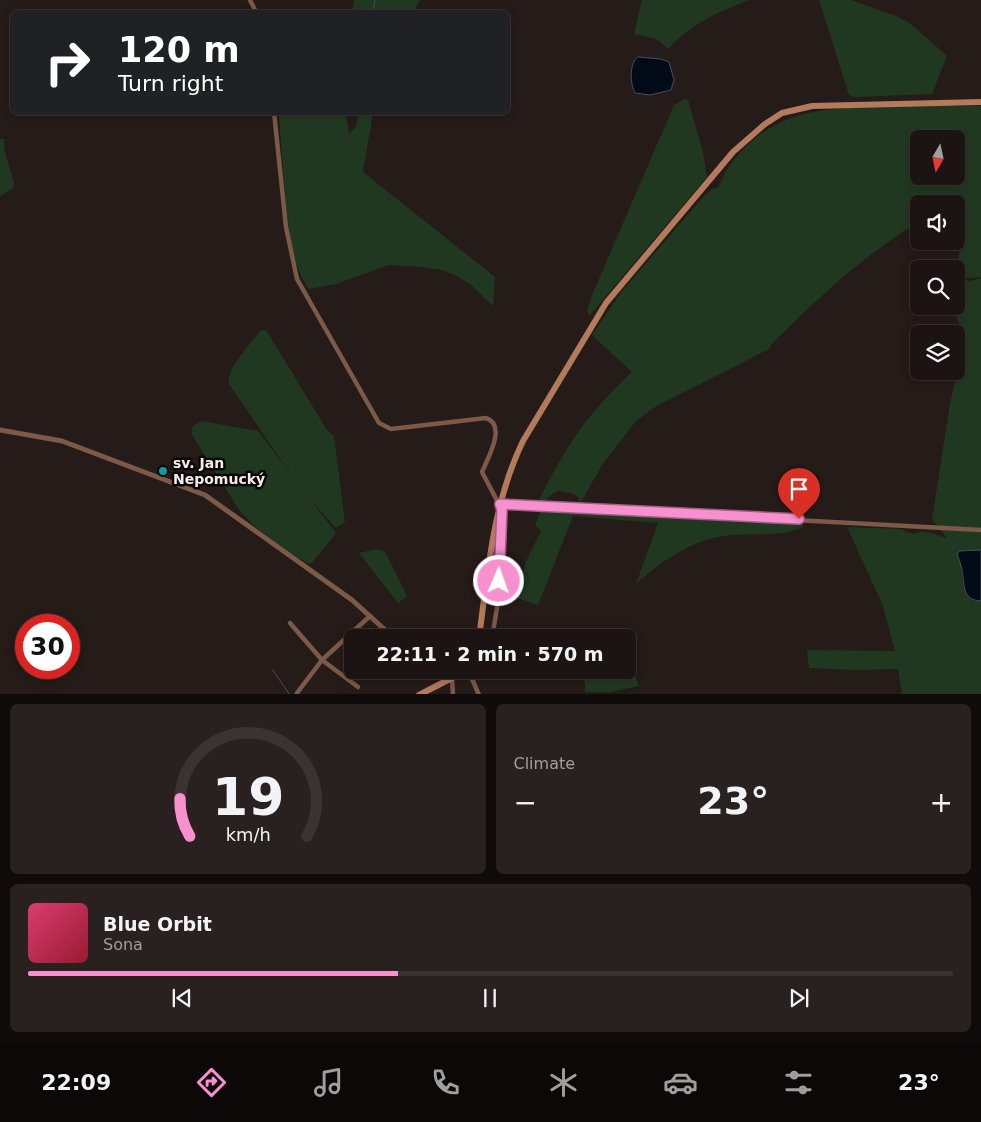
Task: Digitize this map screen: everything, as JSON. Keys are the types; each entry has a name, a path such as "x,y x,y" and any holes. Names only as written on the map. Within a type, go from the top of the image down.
{"main road":[{"path":"479,629 500,504 512,465 524,442 606,303 734,152 765,124 782,114 812,106 981,102"},
{"path":"419,694 450,679"}],"street":[{"path":"274,115 286,226 297,279 379,423 391,430 486,418 493,420 496,426 496,435 482,472 502,510 499,596 494,629"},
{"path":"0,430 62,441 205,495 352,600 384,629"},
{"path":"500,504 981,530"},
{"path":"297,693 322,660 370,616"},
{"path":"290,623 322,660 358,687"},
{"path":"452,679 454,694"},
{"path":"470,679 479,694"}],"green space":[{"path":"354,0 420,0 414,10 352,10"},
{"path":"642,0 749,0 716,14 695,26 676,40 669,49 656,39 634,34"},
{"path":"819,0 851,0 896,16 911,24 947,56 932,94 854,97 849,95"},
{"path":"685,99 688,100 703,152 707,177 589,316 587,309 593,293 674,105"},
{"path":"981,106 981,277 965,278 965,260 958,260 960,250 965,250 965,195 910,195 910,228 851,270 805,312 769,349 655,407 636,421 602,465 581,502 578,501 579,497 571,493 558,491 549,496 545,502 538,502 578,432 589,417 632,372 592,335 622,291 703,197 712,189 718,188 726,171 744,149 764,132 784,121 806,114 853,108"},
{"path":"346,115 349,134 356,127 359,115 373,115 363,172 495,277 493,306 470,284 457,276 442,270 423,267 389,265 336,284 309,289 294,256 290,233 286,208 279,116"},
{"path":"0,139 4,139 4,149 14,182 13,188 0,196"},
{"path":"981,278 981,550 960,551 963,587 975,601 981,601 981,694 902,694 898,669 809,668 807,650 895,651 883,606 847,527 900,529 913,534 926,532 947,538 932,519 955,380 965,380 965,325 960,325 956,315 965,315 965,280"},
{"path":"261,330 266,330 327,430 334,436 345,522 336,528 306,494 229,384 231,371 235,364"},
{"path":"202,421 258,431 336,533 312,563 309,564 272,540 239,510 191,433 193,426"},
{"path":"540,511 800,524 804,526 778,534 718,537 692,545 668,559 636,584 658,523 573,516 538,605 517,598 526,561 541,530 535,526"},
{"path":"377,549 385,552 407,596 398,603 359,553"},
{"path":"583,679 636,679 639,686 610,692 585,692"}],"water":[{"path":"638,57 661,59 669,62 674,80 671,90 650,95 635,93 631,74 633,64"},
{"path":"981,550 981,601 970,598 967,594 957,554 960,551"}],"waterway":[{"path":"373,10 375,0"},
{"path":"272,669 289,694"}],"place":[{"name":"sv. Jan Nepomucký","path":"163,471"}],"route":[{"path":"499,581 502,527 500,504 799,519"}]}
